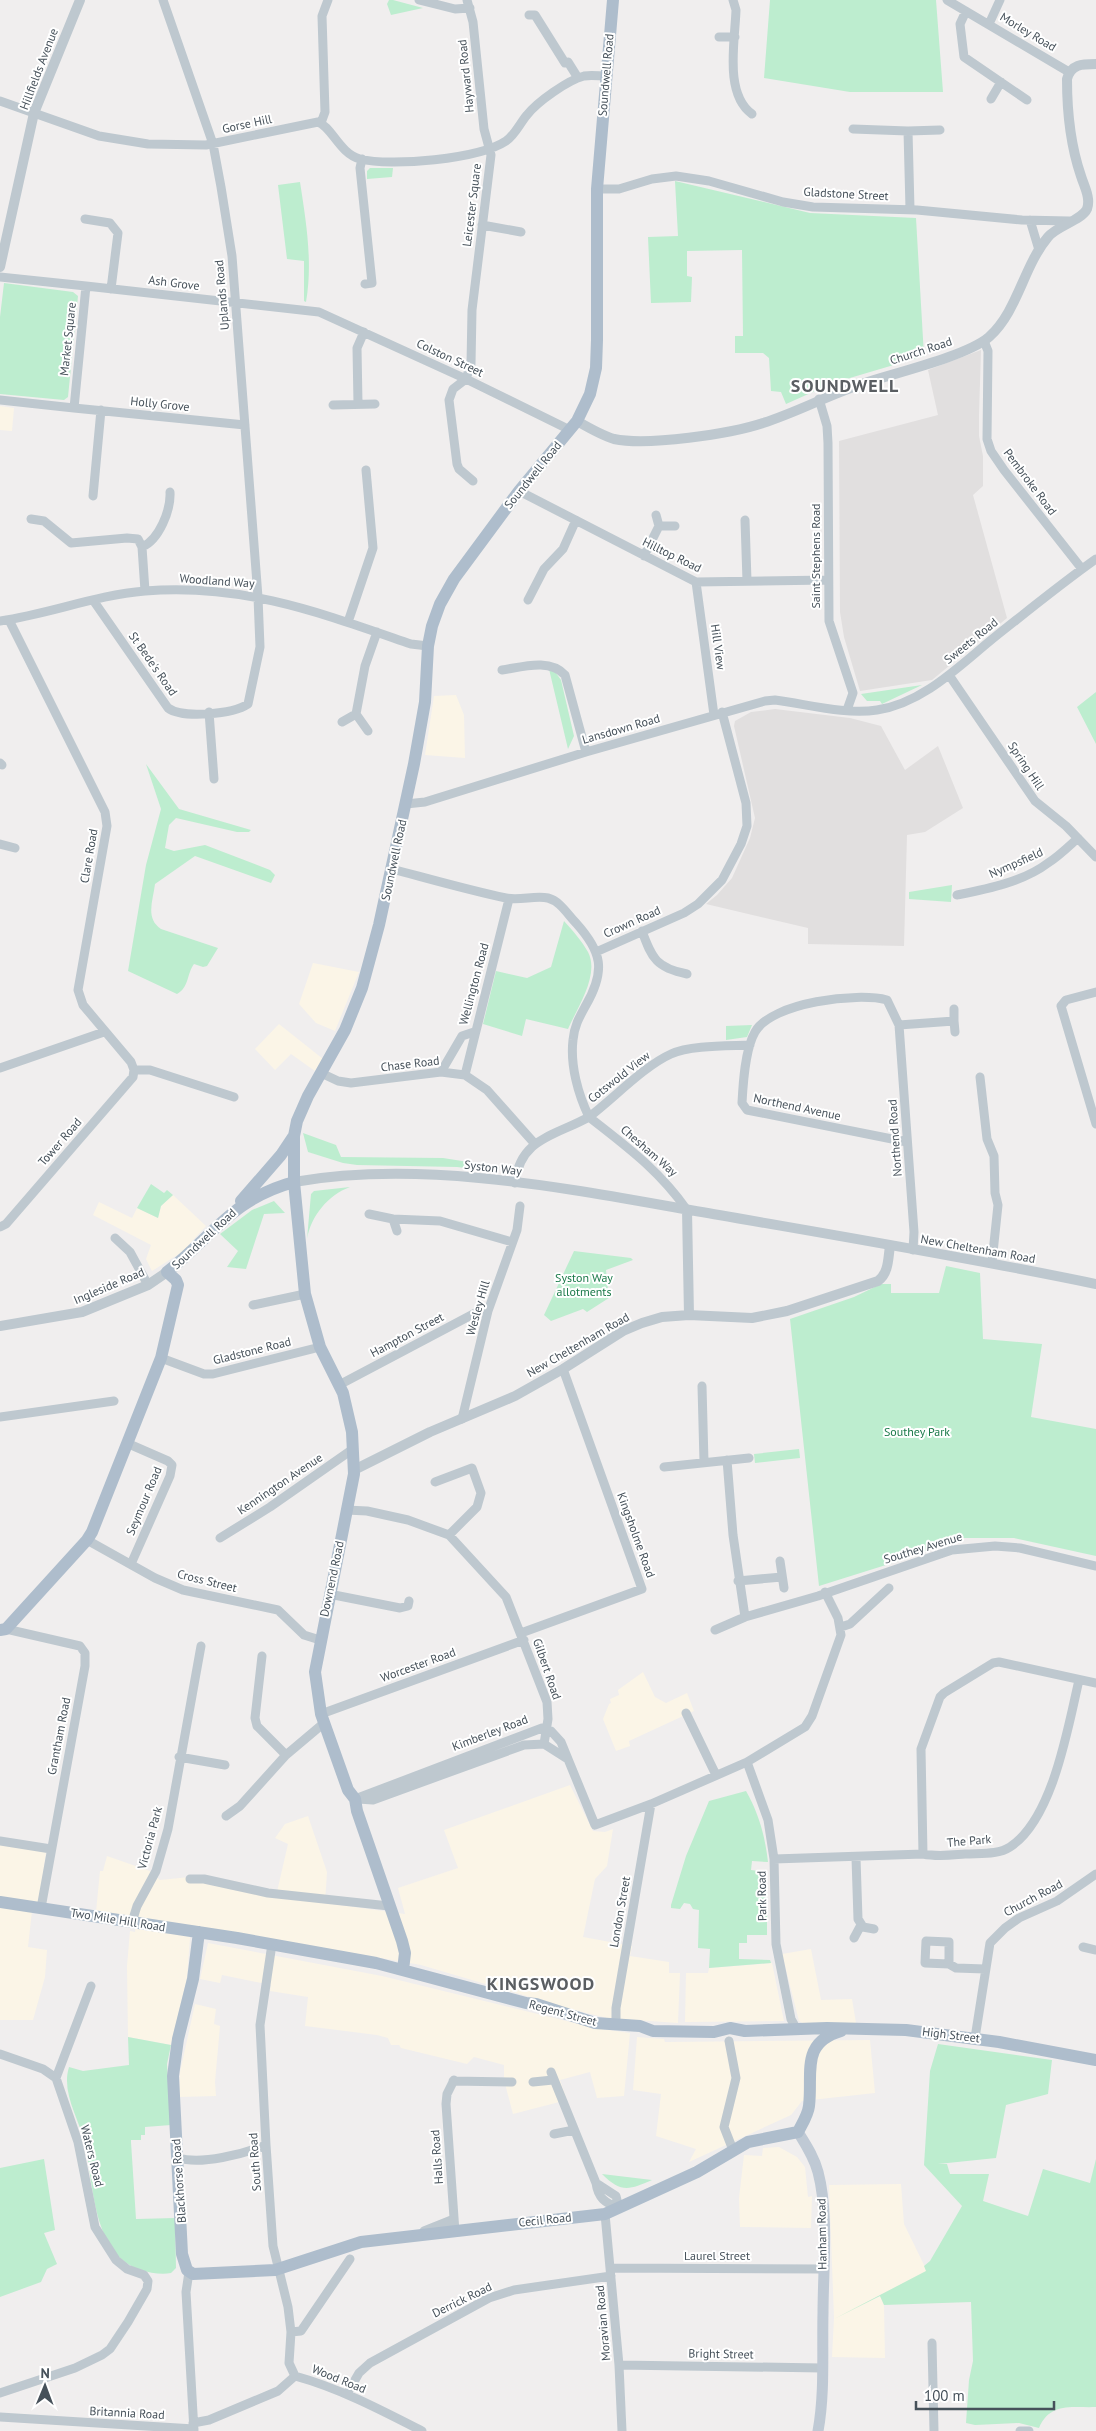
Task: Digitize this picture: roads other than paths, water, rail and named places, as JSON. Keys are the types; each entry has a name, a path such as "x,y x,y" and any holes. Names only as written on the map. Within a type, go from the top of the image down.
{"main road":[{"name":"Soundwell Road","path":"3,1630 87,1540 128,1444 161,1358 178,1285 176,1280 167,1272 230,1214 253,1198 294,1182 294,1136 302,1109 345,1030 362,988 392,869 406,804 425,702 428,646 432,626 440,604 454,578 519,491 573,425 590,394 596,368 597,189 613,0"},
{"path":"230,1214 281,1156 294,1136"},
{"name":"Downend Road","path":"294,1182 305,1294 320,1347 339,1386 352,1432 354,1470 315,1672 322,1719 348,1790 355,1799 357,1811 405,1952 403,1970"},
{"name":"Two Mile Hill Road","path":"0,1902 237,1938"},
{"name":"Blackhorse Road","path":"190,2272 186,2268 182,2254 174,2063 193,1979 199,1932"},
{"name":"Regent Street","path":"237,1938 403,1970 526,2003 536,2004 582,2019 616,2025 633,2025 652,2031 714,2032 724,2028 745,2031 800,2030"},
{"name":"High Street","path":"800,2030 827,2028 846,2030 912,2030 975,2038 1096,2060"},
{"path":"800,2030 814,2038 817,2045"},
{"path":"798,2132 808,2111 811,2060 817,2045 825,2037 846,2030"},
{"name":"Cecil Road","path":"190,2272 199,2274 280,2269 354,2244 455,2226 494,2225 605,2214 697,2172 748,2142 798,2132"},
{"name":"Hanham Road","path":"798,2132 810,2151 820,2181 823,2269 821,2415 818,2431"}],"street":[{"name":"Hillfields Avenue","path":"0,266 34,113 80,0"},
{"name":"Uplands Road","path":"162,0 213,144 232,256 258,597"},
{"path":"328,0 322,16 325,112 321,123 347,152 362,159 420,161 472,154 490,149"},
{"path":"419,0 449,8 468,4"},
{"path":"734,0 734,83 737,107 752,114"},
{"name":"Morley Road","path":"947,0 1069,72"},
{"path":"990,24 1000,0"},
{"name":"Hayward Road","path":"468,4 484,129 490,149"},
{"path":"966,11 960,24 964,57 1026,100"},
{"path":"529,15 535,15 558,53 565,63 568,62 578,78"},
{"path":"719,37 735,37"},
{"path":"1091,210 1092,194 1077,164 1067,88 1069,72 1080,64 1096,64"},
{"name":"Leicester Square","path":"466,379 472,360 472,310 490,149 511,138 528,114 539,103 578,78 606,76"},
{"path":"991,99 1001,82"},
{"name":"Gorse Hill","path":"2,104 81,130 129,142 184,146 213,144 310,123 321,123"},
{"path":"853,129 940,130"},
{"path":"908,131 910,209"},
{"path":"362,159 360,168 372,284 365,284"},
{"name":"Gladstone Street","path":"597,189 619,189 652,179 676,176 709,181 783,202 813,207 910,209 1069,222"},
{"name":"Church Road","path":"573,425 615,439 652,440 703,436 740,430 757,425 819,399 939,359 984,341 1006,315 1039,250 1051,233 1091,210"},
{"path":"85,219 110,223 118,233 111,288"},
{"path":"1030,220 1039,250"},
{"path":"482,225 521,232"},
{"name":"Market Square","path":"0,277 86,286 74,408"},
{"name":"Ash Grove","path":"86,286 319,312"},
{"name":"Colston Street","path":"319,312 573,425"},
{"path":"358,404 357,348 364,332"},
{"name":"Pembroke Road","path":"984,341 988,351 988,439 991,451 1082,569"},
{"path":"466,379 453,388 450,400 457,464 459,469 473,481"},
{"name":"Saint Stephens Road","path":"819,399 827,426 828,443 829,621 853,693 847,710"},
{"path":"0,400 74,408"},
{"path":"333,405 375,404"},
{"name":"Holly Grove","path":"74,408 245,425"},
{"path":"93,496 101,410"},
{"path":"348,622 374,548 366,470"},
{"name":"Hilltop Road","path":"519,491 696,582 828,580"},
{"path":"142,547 155,539 170,501 170,492"},
{"path":"644,556 659,526 656,515"},
{"path":"31,519 44,521 71,543 127,538 138,539 142,547 145,591"},
{"path":"528,600 544,569 563,549 576,520"},
{"path":"745,520 747,581"},
{"path":"659,526 675,526"},
{"name":"Sweets Road","path":"847,710 872,711 898,704 918,695 950,675 1096,559"},
{"name":"Hill View","path":"696,582 718,714"},
{"name":"Woodland Way","path":"4,621 93,600 145,591 198,590 258,597 310,609 411,644 428,646"},
{"name":"St Bede's Road","path":"93,600 168,708 174,713 185,715 240,709 248,704 260,647 258,597"},
{"name":"Clare Road","path":"4,621 105,812 107,826 78,990 83,1004 104,1032 131,1062 134,1070"},
{"path":"368,732 356,714 365,666 377,632"},
{"path":"502,670 550,665 559,668 566,675 586,752"},
{"name":"Spring Hill","path":"950,675 1034,800 1066,826 1096,857"},
{"name":"Lansdown Road","path":"406,804 425,802 586,752 718,714 775,700 847,710"},
{"path":"209,712 214,779"},
{"path":"342,722 356,714"},
{"name":"Crown Road","path":"392,869 509,899 548,898 558,903 588,936 596,952 684,913 711,893 722,880 741,844 747,826 746,803 718,714"},
{"name":"Nympsfield","path":"957,895 988,889 1036,870 1047,864 1078,838"},
{"path":"0,844 15,848"},
{"name":"Wellington Road","path":"465,1075 474,1032 509,899"},
{"path":"642,931 654,959 669,970 687,974"},
{"path":"515,1183 526,1151 535,1144 589,1117 577,1084 573,1039 578,1019 597,982 600,963 596,952"},
{"path":"1096,992 1066,1000 1061,1006 1096,1124"},
{"path":"750,1045 755,1032 764,1021 780,1013 799,1006 842,999 875,997 888,1000 899,1025 954,1021"},
{"path":"954,1009 955,1032"},
{"name":"Northend Road","path":"899,1025 914,1232 912,1250"},
{"path":"0,1068 104,1032"},
{"path":"440,1072 462,1036 474,1032"},
{"name":"Cotswold View","path":"589,1117 637,1077 670,1054 724,1046 750,1045"},
{"name":"Northend Avenue","path":"750,1045 742,1104 747,1110 907,1142"},
{"path":"134,1070 150,1070 234,1097"},
{"name":"Tower Road","path":"0,1227 6,1224 133,1077 134,1070"},
{"name":"Chase Road","path":"321,1073 344,1083 440,1072 465,1075 487,1090 535,1144"},
{"path":"980,1077 987,1139 994,1156 995,1193 998,1205 992,1262"},
{"name":"Chesham Way","path":"589,1117 648,1163 670,1185 687,1210"},
{"name":"Syston Way","path":"294,1182 342,1176 438,1174 607,1196 890,1246"},
{"name":"Wesley Hill","path":"462,1419 488,1311 518,1224 520,1206"},
{"path":"687,1210 689,1315"},
{"path":"369,1214 393,1219 440,1221 512,1242"},
{"path":"393,1219 397,1231"},
{"path":"115,1238 130,1252 148,1285"},
{"name":"New Cheltenham Road","path":"354,1470 430,1432 515,1396 564,1369 622,1331 662,1317 689,1315 752,1318 787,1311 850,1291 884,1276 890,1246 992,1262 1096,1284"},
{"name":"Ingleside Road","path":"0,1326 82,1312 148,1285 167,1272"},
{"path":"253,1305 305,1294"},
{"name":"Hampton Street","path":"339,1386 479,1311 488,1311"},
{"name":"Gladstone Road","path":"161,1358 204,1374 213,1374 320,1347"},
{"name":"Kingsholme Road","path":"523,1637 642,1589 564,1369"},
{"path":"702,1386 704,1462"},
{"path":"0,1417 114,1402"},
{"name":"Seymour Road","path":"128,1444 168,1461 172,1465 170,1476 130,1564"},
{"name":"Kennington Avenue","path":"220,1538 270,1508 353,1449"},
{"path":"664,1466 749,1458"},
{"path":"727,1460 738,1581 745,1617"},
{"path":"435,1482 472,1468 481,1492 477,1507 449,1535"},
{"name":"Gilbert Road","path":"346,1510 367,1511 408,1520 449,1535 506,1597 547,1702 547,1729"},
{"name":"Cross Street","path":"87,1540 155,1578 183,1590 214,1598 273,1608 283,1613 304,1635 320,1640"},
{"name":"Southey Avenue","path":"715,1630 745,1617 952,1550 995,1546 1020,1548 1096,1566"},
{"path":"780,1562 784,1588"},
{"path":"738,1581 782,1577"},
{"path":"840,1627 850,1624 888,1588"},
{"path":"547,1729 554,1733 561,1742 595,1825 651,1804 747,1762 805,1727 812,1716 838,1644 840,1627 825,1592"},
{"path":"329,1594 400,1608 408,1606 409,1601"},
{"name":"Grantham Road","path":"3,1630 80,1646 85,1654 84,1674 41,1908"},
{"name":"Worcester Road","path":"322,1719 523,1637"},
{"name":"Victoria Park","path":"132,1922 137,1906 156,1871 168,1829 201,1646"},
{"path":"262,1656 255,1723 271,1742 286,1755"},
{"path":"923,1854 921,1749 940,1697 993,1663 999,1662 1096,1683"},
{"name":"The Park","path":"774,1860 923,1854 935,1857 999,1852 1009,1847 1030,1830 1046,1800 1067,1732 1079,1680"},
{"path":"686,1712 716,1776"},
{"path":"226,1816 240,1806 286,1755 322,1719"},
{"name":"Kimberley Road","path":"547,1729 544,1744 524,1745 373,1800 355,1799 530,1731 547,1729"},
{"path":"544,1744 559,1752 568,1760"},
{"path":"180,1757 226,1765"},
{"name":"Park Road","path":"747,1762 768,1820 774,1860 776,1944 791,2019 800,2030"},
{"name":"London Street","path":"616,2025 616,2008 651,1804"},
{"path":"0,1841 51,1849"},
{"path":"856,1858 858,1919 861,1925 874,1929"},
{"name":"Church Road","path":"975,2038 990,1943 1005,1928 1057,1901 1096,1874"},
{"path":"190,1879 204,1879 268,1893 389,1906"},
{"path":"854,1938 861,1925"},
{"name":"South Road","path":"272,1944 260,2025 266,2145 273,2246 284,2282 291,2332 289,2363 294,2376"},
{"path":"1083,1947 1096,1950"},
{"path":"949,1964 956,1968 985,1969"},
{"path":"0,2054 43,2069 56,2078 91,1986"},
{"path":"729,2041 736,2078 724,2127 733,2150"},
{"path":"533,2082 552,2076 596,2183 616,2196 619,2208"},
{"name":"Waters Road","path":"0,2394 75,2368 102,2355 110,2349 148,2285 147,2278 119,2264 95,2228 78,2142 56,2078"},
{"name":"Halls Road","path":"455,2226 446,2104 447,2094 454,2081 512,2082"},
{"path":"554,2134 574,2130"},
{"path":"178,2158 197,2160 244,2154 266,2145"},
{"name":"Moravian Road","path":"605,2214 619,2365 622,2431"},
{"path":"291,2332 302,2331 350,2259"},
{"name":"Laurel Street","path":"611,2272 823,2269"},
{"name":"Blackhorse Road","path":"190,2272 186,2292 193,2428"},
{"name":"Derrick Road","path":"347,2394 360,2373 370,2363 489,2298 514,2290 611,2272"},
{"path":"932,2343 934,2431"},
{"name":"Bright Street","path":"619,2365 822,2368"},
{"name":"Wood Road","path":"193,2428 278,2392 294,2376 312,2380 347,2394 416,2430"},
{"name":"Britannia Road","path":"0,2417 193,2428"},
{"path":"1020,2431 1029,2431"}],"district":[{"name":"SOUNDWELL","path":"845,386"},
{"name":"KINGSWOOD","path":"541,1984"}],"park label":[{"name":"Syston Way allotments","path":"584,1285"},
{"name":"Southey Park","path":"917,1432"}]}
